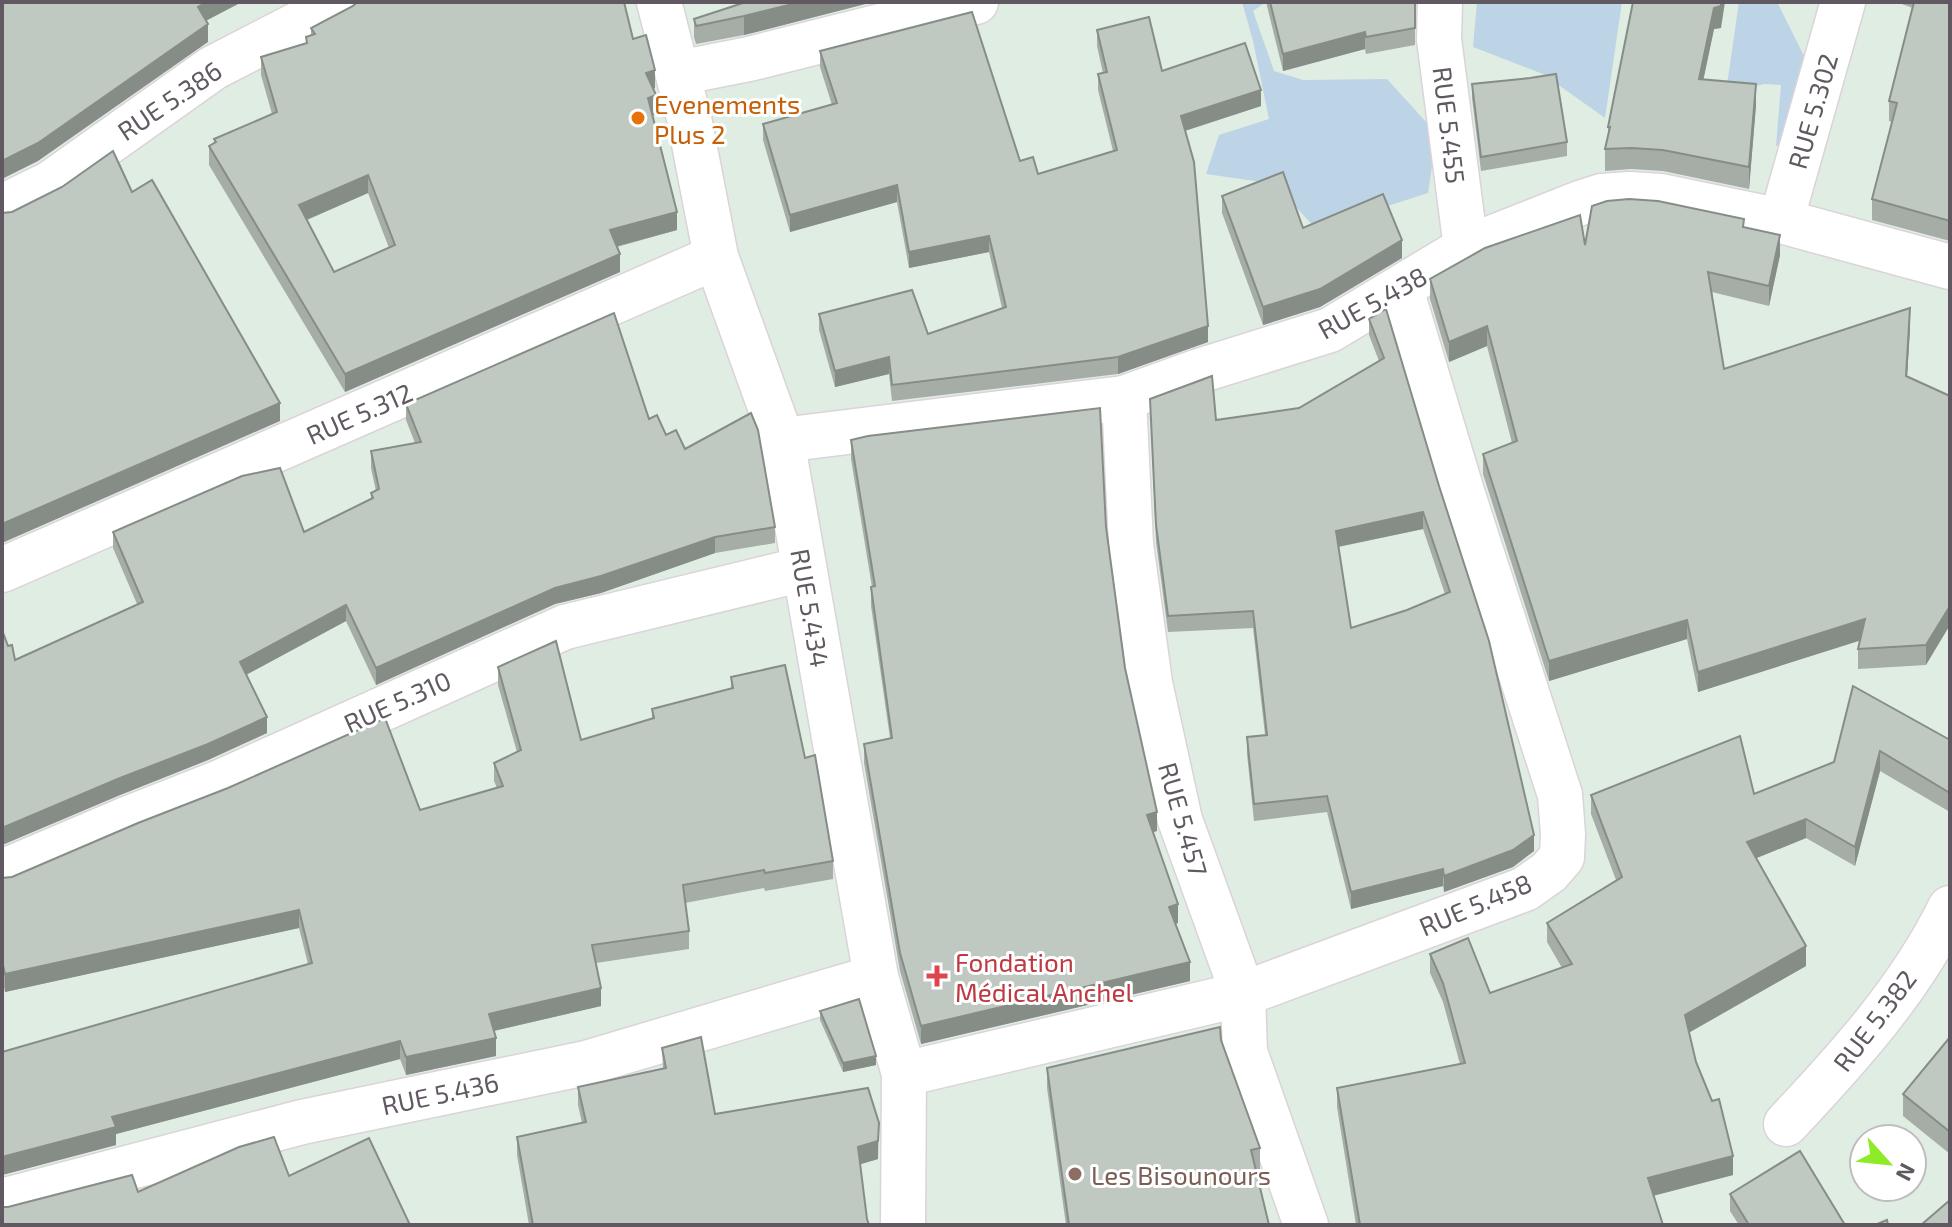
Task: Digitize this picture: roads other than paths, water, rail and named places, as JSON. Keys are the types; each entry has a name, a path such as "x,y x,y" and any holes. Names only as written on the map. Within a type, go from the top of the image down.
{"street":[{"name":"RUE 5.386","path":"2,207 51,183 213,68 341,2"},
{"name":"RUE 5.434","path":"659,2 689,118 716,257 782,440 876,977 904,1074 903,1225"},
{"path":"678,73 749,59 976,2"},
{"name":"RUE 5.455","path":"1440,2 1439,39 1466,248"},
{"name":"RUE 5.302","path":"1781,221 1843,2"},
{"name":"RUE 5.438","path":"782,440 1124,398 1330,330 1466,248 1602,196 1661,196 1781,221 1950,267"},
{"name":"RUE 5.312","path":"2,570 716,257"},
{"name":"RUE 5.458","path":"904,1074 1243,994 1525,889 1549,872 1562,857 1560,795 1463,495 1401,289"},
{"name":"RUE 5.457","path":"1124,398 1131,544 1150,683 1180,820 1243,994 1245,1052 1306,1225"},
{"name":"RUE 5.310","path":"2,872 218,783 565,627 804,569"},
{"name":"RUE 5.382","path":"1786,1124 1838,1069 1883,1014 1937,934 1950,908"},
{"name":"RUE 5.436","path":"2,1201 302,1122 586,1063 876,977"}],"place":[{"name":"Evenements Plus 2","path":"638,118"},
{"name":"Fondation Médical Anchel","path":"937,976"},
{"name":"Les Bisounours","path":"1075,1174"}]}
